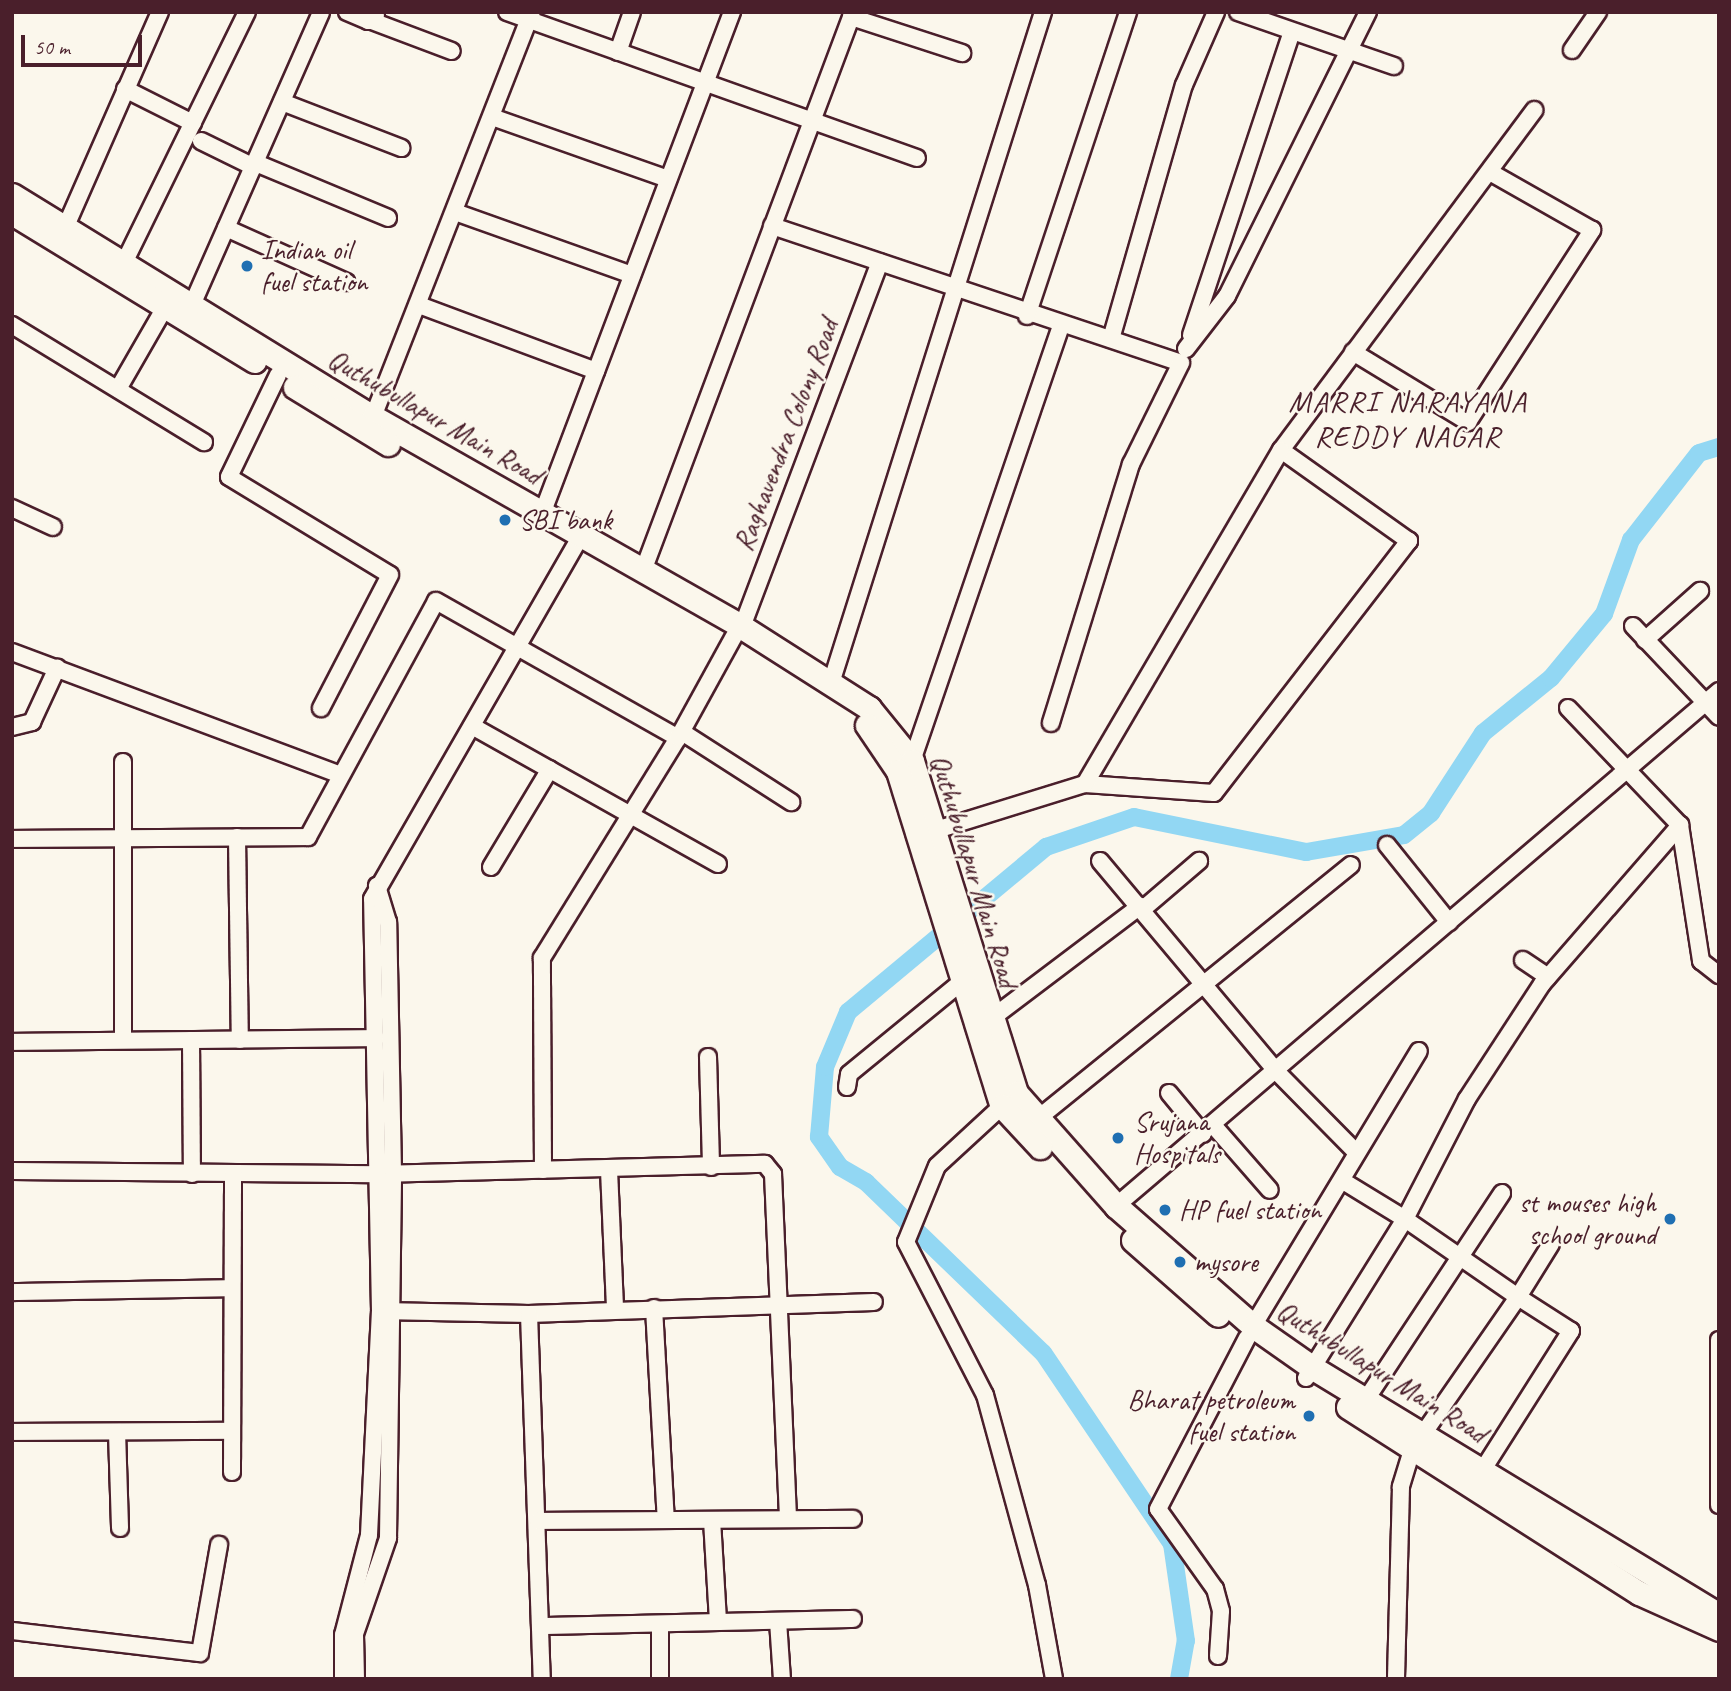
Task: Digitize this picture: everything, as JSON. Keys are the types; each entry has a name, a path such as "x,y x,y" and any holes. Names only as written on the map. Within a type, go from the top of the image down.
{"main road":[{"name":"Quthubullapur Main Road","path":"12,195 373,417 542,514 577,542 643,571 848,706 880,737 898,771 937,872 1002,1106 1168,1275 1309,1373 1639,1593 1719,1629"},
{"name":"Quthubullapur Main Road","path":"12,213 164,309 278,375 342,418 832,680 891,727 912,761 933,831 937,872"},
{"name":"Quthubullapur Main Road","path":"964,974 988,1021 1016,1093 1036,1120 1116,1206 1250,1332"},
{"name":"Quthubullapur Main Road","path":"1309,1373 1365,1401 1416,1442 1482,1471 1719,1615"}],"street":[{"path":"66,226 160,12"},
{"path":"123,265 247,12"},
{"path":"192,305 321,12"},
{"path":"346,12 374,17 452,51"},
{"path":"507,12 531,16 618,52 917,158"},
{"path":"618,52 632,12"},
{"path":"542,514 732,12"},
{"path":"832,680 953,287 1042,12"},
{"path":"1027,316 1128,12"},
{"path":"1111,339 1184,85 1216,12"},
{"path":"1184,356 1227,296 1368,12"},
{"path":"1572,50 1598,12"},
{"path":"1248,14 1292,31 1350,46 1394,66"},
{"path":"643,571 772,226 815,122 852,15 962,53"},
{"path":"373,417 531,16"},
{"path":"1051,723 1131,464 1184,356 1292,31"},
{"path":"125,89 193,123"},
{"path":"282,102 401,148"},
{"path":"1085,784 1281,450 1534,110"},
{"path":"492,117 668,179"},
{"path":"201,141 388,218"},
{"path":"1353,352 1468,422 1592,230 1490,172"},
{"path":"455,212 632,275"},
{"path":"772,226 953,287 1027,316 1184,356"},
{"path":"226,228 345,282"},
{"name":"Raghavendra Colony Road","path":"544,1170 542,958 680,735 738,632 880,262"},
{"path":"419,305 596,371"},
{"path":"118,389 164,309"},
{"path":"12,325 204,442"},
{"path":"912,761 1061,326"},
{"path":"278,375 229,477 390,575 320,708"},
{"path":"933,831 1085,784 1214,793 1409,541 1281,450"},
{"path":"12,508 53,527"},
{"path":"385,1173 368,928 377,886 519,646 577,542"},
{"path":"1645,640 1700,592"},
{"path":"12,839 308,837 436,601 680,735 791,802"},
{"path":"1633,626 1719,717"},
{"path":"12,652 341,775"},
{"path":"12,727 32,722 57,668"},
{"path":"1116,1206 1719,691"},
{"path":"1568,708 1629,766 1680,825 1700,961 1719,975"},
{"path":"472,726 718,864"},
{"path":"123,762 123,1040"},
{"path":"491,867 550,769"},
{"path":"1309,1373 1405,1219 1467,1099 1548,977 1680,825"},
{"path":"237,837 240,1040"},
{"path":"1387,845 1449,922"},
{"path":"1100,861 1207,981 1276,1071 1357,1153"},
{"path":"988,1021 1199,861"},
{"path":"1036,1120 1351,865"},
{"path":"356,1679 355,1634 386,1546 385,1173 388,922 377,886"},
{"path":"1523,960 1548,977"},
{"path":"847,1087 849,1074 964,974"},
{"path":"12,1042 376,1038"},
{"path":"191,1040 192,1174"},
{"path":"1218,1656 1222,1611 1215,1589 1158,1509 1250,1332 1419,1051"},
{"path":"708,1058 711,1167"},
{"path":"1169,1093 1270,1190"},
{"path":"1002,1106 937,1166 909,1228 906,1242 985,1395 1037,1585 1054,1679"},
{"path":"12,1171 233,1174 770,1168 788,1518"},
{"path":"610,1170 615,1308"},
{"path":"232,1472 233,1174"},
{"path":"1343,1181 1405,1219 1570,1331 1482,1471"},
{"path":"1365,1401 1458,1255 1502,1193"},
{"path":"1395,1678 1401,1487 1416,1442 1518,1297 1551,1244"},
{"path":"12,1292 232,1288"},
{"path":"386,1311 529,1314 615,1308 874,1302"},
{"path":"654,1308 666,1520"},
{"path":"344,1679 343,1635 368,1539 386,1311"},
{"path":"529,1314 543,1626 541,1679"},
{"path":"1719,1340 1719,1505"},
{"path":"12,1432 232,1431"},
{"path":"117,1432 120,1528"},
{"path":"538,1521 853,1519"},
{"path":"712,1520 718,1622"},
{"path":"368,1539 386,1546"},
{"path":"12,1631 200,1653 219,1545"},
{"path":"543,1626 853,1619"},
{"path":"778,1620 782,1679"},
{"path":"660,1624 660,1679"}],"waterway":[{"path":"1179,1679 1186,1641 1172,1544 1043,1353 866,1182 840,1167 819,1137 825,1067 848,1012 1046,847 1134,817 1306,852 1404,835 1431,813 1483,733 1551,678 1604,614 1631,540 1699,453 1719,447"}],"place":[{"name":"Indian oil fuel station","path":"247,266"},
{"name":"SBI bank","path":"505,520"},
{"name":"Srujana Hospitals","path":"1118,1138"},
{"name":"HP fuel station","path":"1165,1210"},
{"name":"st mouses high school ground","path":"1670,1219"},
{"name":"mysore","path":"1180,1262"},
{"name":"Bharat petroleum fuel station","path":"1309,1416"}],"district":[{"name":"MARRI NARAYANA REDDY NAGAR","path":"1408,418"}]}
